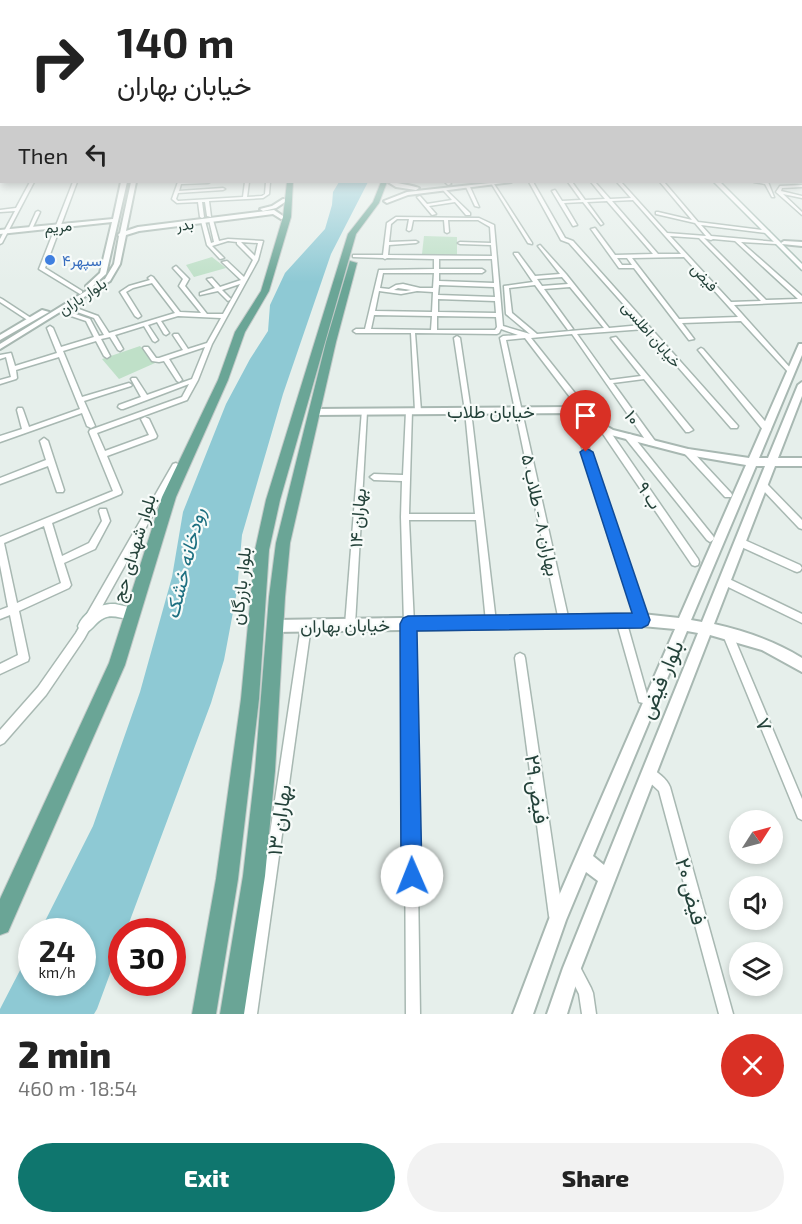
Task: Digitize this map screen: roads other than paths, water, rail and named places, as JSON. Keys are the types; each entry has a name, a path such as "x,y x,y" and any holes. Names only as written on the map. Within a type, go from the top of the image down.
{"main road":[{"name":"بلوار شهدای حج","path":"0,901 91,708 113,656 128,612 154,518 216,380 234,332 259,291 286,187"},
{"name":"بلوار شهدای حج","path":"0,924 117,665 169,497 223,380 240,332 265,291 287,217 288,187"},
{"name":"بلوار بازرگان","path":"239,1010 265,771 283,543 331,342 352,234 378,202 383,187"},
{"name":"بلوار بازرگان","path":"206,1006 227,879 250,699 262,550 273,500 360,236 387,201 391,187"},
{"path":"723,187 802,268"},
{"path":"727,187 767,232 802,260"},
{"path":"85,626 93,616 104,610 116,608 128,612"},
{"path":"206,1006 239,1010"}],"street":[{"path":"0,243 3,232 29,187"},
{"path":"73,187 42,269 80,292"},
{"name":"بلوار باران","path":"0,338 80,292 103,274 123,187"},
{"name":"بلوار باران","path":"0,347 98,288 114,273 132,187"},
{"path":"177,187 174,199 177,202 266,196 267,187"},
{"path":"245,199 246,187"},
{"path":"402,187 418,193 434,214"},
{"path":"387,201 439,187"},
{"path":"448,187 456,201 468,214"},
{"path":"470,187 477,206"},
{"path":"494,187 530,243"},
{"name":"خيابان اطلسى","path":"534,187 563,239 571,242 734,426"},
{"path":"574,187 601,224"},
{"path":"597,187 656,255"},
{"name":"فیض","path":"624,187 791,372"},
{"path":"667,187 711,239"},
{"path":"770,187 773,196"},
{"path":"778,192 781,187"},
{"path":"176,192 223,189 221,200"},
{"path":"554,191 574,225"},
{"path":"778,192 802,197"},
{"path":"778,192 802,214"},
{"path":"121,195 130,194"},
{"path":"560,202 635,199"},
{"path":"200,201 217,243"},
{"path":"207,201 209,245 245,281"},
{"path":"426,205 456,201"},
{"path":"0,211 18,209"},
{"name":"بدر","path":"121,235 138,227 279,209"},
{"path":"30,229 38,212"},
{"path":"658,213 699,223 767,232"},
{"path":"356,331 497,332 500,327 492,226 484,220 396,218 389,223 385,258"},
{"path":"409,230 411,218"},
{"path":"446,219 447,232"},
{"name":"مریم","path":"3,232 115,220"},
{"name":"بدر","path":"126,220 138,227"},
{"path":"593,229 621,267 636,266"},
{"path":"746,230 756,241"},
{"path":"415,256 416,234"},
{"path":"667,234 802,244"},
{"path":"459,235 462,257"},
{"path":"701,238 764,301"},
{"path":"0,669 24,657 0,542 118,492 93,432 180,401 189,393 209,344 245,281 261,245 260,241 228,240 209,245"},
{"path":"737,240 802,299"},
{"path":"386,244 416,242"},
{"path":"238,243 256,260"},
{"path":"460,243 493,244"},
{"path":"540,246 608,330"},
{"path":"516,254 537,283"},
{"path":"614,257 685,255"},
{"path":"355,256 494,258"},
{"path":"434,330 437,256"},
{"path":"628,256 691,339"},
{"path":"176,268 186,279 182,286 205,315"},
{"path":"368,331 381,271 482,272"},
{"path":"537,283 564,275"},
{"path":"210,279 228,299"},
{"path":"138,316 123,292 152,280 178,314"},
{"path":"202,294 245,281"},
{"path":"436,283 496,285"},
{"path":"537,283 572,285"},
{"name":"۱۰","path":"537,283 652,443"},
{"name":"۹ ب","path":"537,283 506,286 509,314 531,336 600,426 695,562"},
{"path":"378,289 391,289 398,293 409,293 415,290 435,294 498,299"},
{"path":"729,304 802,299"},
{"path":"0,300 31,321"},
{"path":"65,309 96,317 120,350"},
{"path":"65,309 88,320 107,356"},
{"path":"372,314 434,312 499,315"},
{"path":"12,369 98,338 178,314 225,316"},
{"path":"678,321 743,319"},
{"path":"158,320 166,333"},
{"path":"145,324 155,340"},
{"path":"500,327 531,336 571,331 645,327"},
{"path":"50,328 91,426"},
{"path":"413,334 413,411 405,478 413,1014"},
{"path":"176,335 187,352"},
{"name":"بهاران ۸ - طلاب ۵","path":"531,336 503,338 564,621"},
{"path":"457,338 468,411 491,622"},
{"path":"614,338 688,430"},
{"path":"146,348 154,360 166,359 209,344"},
{"name":"بلوار فیض","path":"523,1014 557,920 802,346"},
{"path":"701,350 767,429"},
{"path":"0,357 9,354 14,378 0,382"},
{"path":"166,359 179,380"},
{"path":"608,382 646,377"},
{"path":"121,407 195,380"},
{"path":"80,400 132,382 145,398"},
{"name":"بلوار فیض","path":"557,1014 572,968 802,385"},
{"path":"20,410 26,430"},
{"path":"0,439 84,410"},
{"path":"573,410 600,426 629,437 688,452 753,462 802,462"},
{"path":"573,410 642,620"},
{"name":"خیابان طلاب","path":"314,412 573,410"},
{"name":"بهاران ۱۴","path":"350,625 364,412"},
{"path":"103,454 153,436 145,419"},
{"path":"629,437 710,538"},
{"path":"44,441 60,490"},
{"path":"688,452 728,495"},
{"path":"0,481 50,462"},
{"path":"0,739 42,691 85,626 176,466"},
{"path":"375,477 405,478"},
{"path":"763,484 802,526"},
{"path":"59,561 92,546 106,521 103,511"},
{"path":"405,517 478,517"},
{"path":"0,615 66,585 47,521"},
{"path":"740,542 797,568"},
{"path":"724,581 802,619"},
{"path":"621,620 643,698"},
{"name":"خیابان بهاران","path":"275,626 642,620 683,624 728,635 772,648 802,666"},
{"name":"بهاران ۱۳","path":"239,1010 306,626"},
{"name":"۷","path":"728,635 802,814"},
{"name":"فیض ۲۹","path":"520,658 557,920"},
{"name":"فیض ۲۰","path":"648,774 664,787 726,1014"},
{"path":"583,859 608,878"},
{"path":"572,968 586,993 589,1014"}],"water":[{"name":"رودخانه خشک","path":"336,187 365,187 331,254 283,394 242,535 237,591 224,660 211,703 131,918 108,918 108,979 97,1009 94,1014 0,1014 0,1009 18,974 18,996 96,996 96,918 47,918 93,826 140,692 172,577 183,512 226,404 268,331 270,305 285,273 325,229"}],"place":[{"name":"سپهر۴","path":"50,260"}]}
